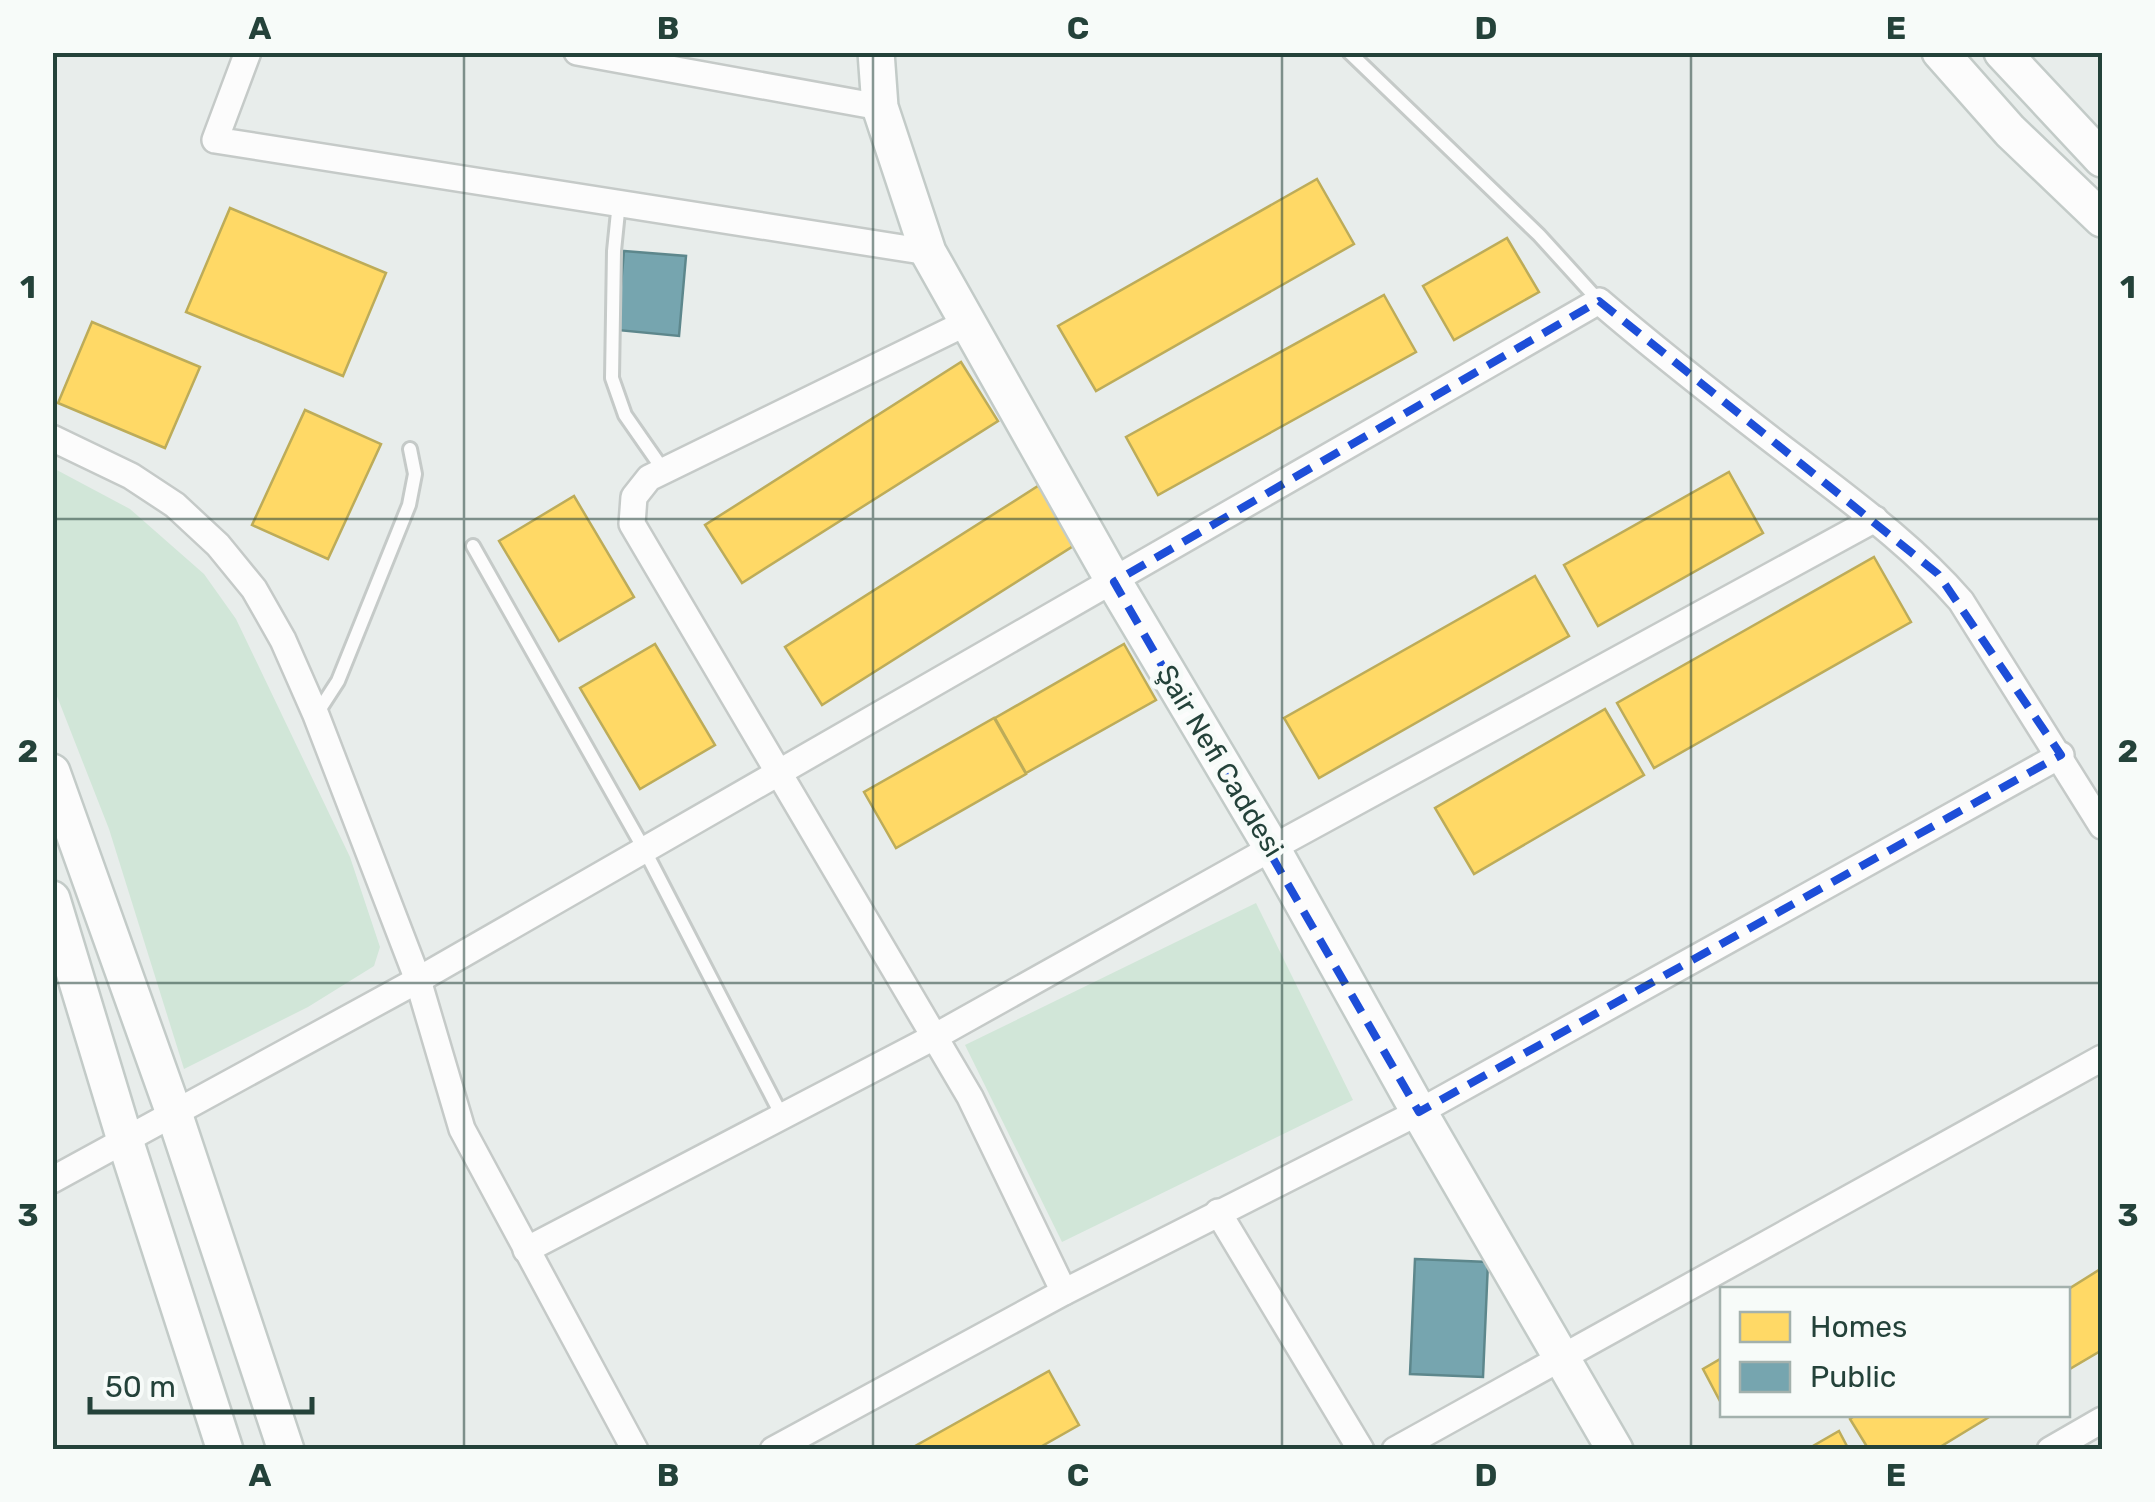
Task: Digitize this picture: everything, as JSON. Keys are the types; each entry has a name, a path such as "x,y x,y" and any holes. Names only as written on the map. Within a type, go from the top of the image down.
{"street":[{"path":"248,52 215,140 928,252"},
{"path":"577,52 624,57 880,107"},
{"name":"Şair Nefi Caddesi","path":"876,52 880,107 928,252 1615,1450"},
{"path":"1940,52 2010,132 2102,219"},
{"path":"2002,52 2102,159"},
{"path":"52,1180 418,980 1599,300 1662,356 1910,548 1961,601 2102,826"},
{"path":"966,323 664,471 640,486 631,510 632,524 936,1036 970,1097 1064,1292"},
{"path":"52,438 132,476 175,506 218,544 264,606 316,715 418,980 462,1129 635,1450"},
{"path":"526,1250 936,1036 1875,519"},
{"path":"774,1450 1064,1292 1420,1112 2061,755"},
{"path":"52,772 174,1113 286,1450"},
{"path":"52,898 225,1450"},
{"path":"1395,1450 2102,1058"},
{"path":"1218,1212 1362,1450"},
{"path":"2050,1450 2102,1420"}],"lane":[{"path":"1348,52 1539,234 1599,300"},
{"path":"619,202 614,252 612,378 625,415 664,471"},
{"path":"316,715 338,681 409,505 415,474 410,449"},
{"path":"473,546 644,849 782,1116"}],"highlighted area":[{"path":"1599,301 1938,574 2061,755 1419,1112 1114,582"}],"green space":[{"path":"53,468 130,509 204,574 236,619 350,857 380,947 374,966 308,1007 184,1069 109,829 53,686"},
{"path":"1256,903 1353,1100 1062,1242 965,1045"}],"building: Homes":[{"path":"1317,179 1354,244 1096,391 1058,326"},
{"path":"230,208 386,273 343,376 186,312"},
{"path":"1507,238 1539,292 1454,340 1423,286"},
{"path":"1384,295 1416,352 1158,495 1126,437"},
{"path":"92,322 200,367 165,448 58,403"},
{"path":"961,362 998,421 742,583 705,525"},
{"path":"305,410 381,444 328,559 252,525"},
{"path":"1729,472 1763,533 1598,626 1564,565"},
{"path":"1041,484 1078,543 822,705 785,647"},
{"path":"574,496 634,597 559,641 499,541"},
{"path":"1874,557 1911,622 1654,768 1617,703"},
{"path":"1535,576 1569,636 1319,778 1284,718"},
{"path":"655,644 715,745 640,789 580,688"},
{"path":"1124,644 1156,700 1026,773 995,718"},
{"path":"1605,709 1644,775 1474,874 1435,808"},
{"path":"994,718 1026,774 896,848 864,792"},
{"path":"2102,1268 2102,1350 2070,1369 2070,1288"},
{"path":"1720,1359 1720,1401 1703,1369"},
{"path":"1049,1371 1079,1425 1035,1450 908,1450"},
{"path":"1989,1417 1935,1450 1869,1450 1850,1419"},
{"path":"1839,1431 1849,1450 1806,1450"}],"building: Public":[{"path":"624,251 686,256 679,336 617,330"},
{"path":"1415,1259 1488,1262 1483,1377 1410,1374"}]}
